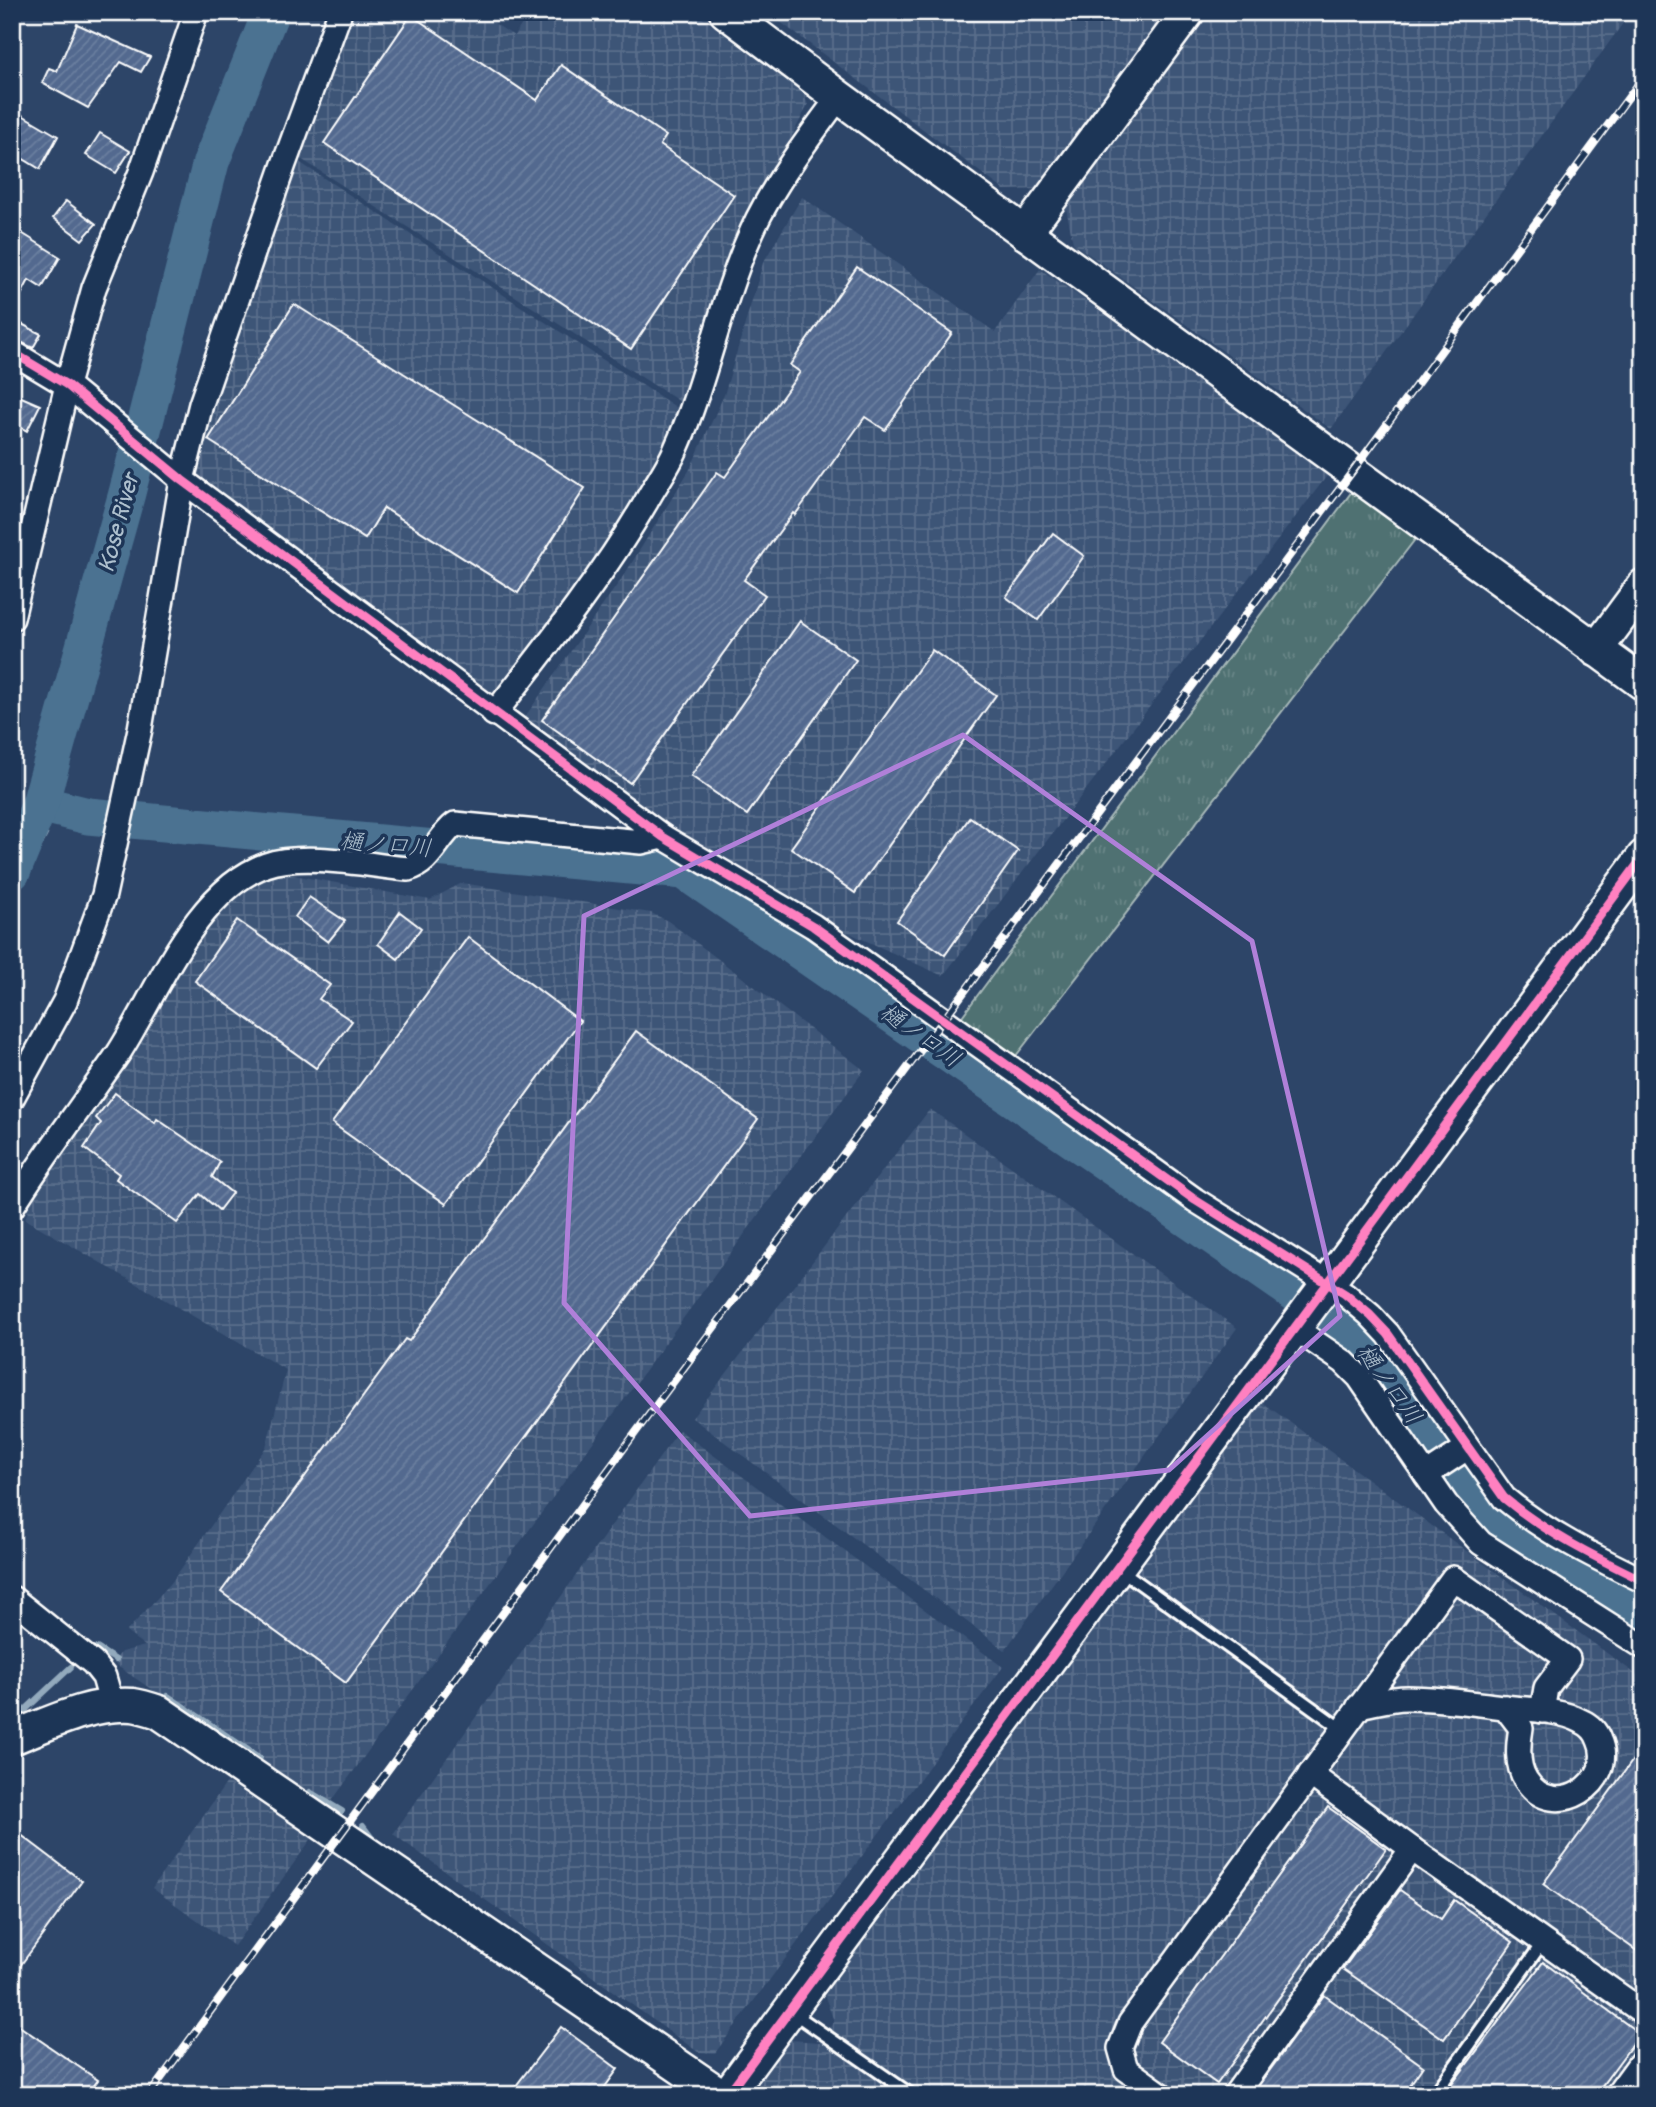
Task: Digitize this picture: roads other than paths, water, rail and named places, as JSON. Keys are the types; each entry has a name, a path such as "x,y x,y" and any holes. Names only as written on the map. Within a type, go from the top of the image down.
{"street":[{"path":"12,618 73,390 94,288 141,172 196,12"},
{"path":"12,1098 65,1001 104,895 140,729 179,478 201,404 340,12"},
{"path":"726,12 838,97 1644,684"},
{"path":"1025,233 1188,12"},
{"path":"494,714 576,608 634,522 674,454 697,396 737,268 753,228 797,155 838,97"},
{"path":"12,352 73,390 179,478 663,837 813,926 1195,1200 1323,1287 1345,1294 1388,1334 1463,1450 1504,1498 1559,1538 1644,1581"},
{"path":"1596,650 1644,585"},
{"path":"12,1207 119,1052 158,981 200,919 220,895 243,876 285,860 408,869 424,862 455,824 641,842 663,837"},
{"path":"727,2095 1644,856"},
{"path":"1297,1323 1359,1377 1428,1474 1446,1504 1481,1543 1644,1647"},
{"path":"1428,1474 1463,1450"},
{"path":"1162,2095 1126,2069 1120,2048 1130,2023 1453,1578 1567,1659 1546,1688 1542,1711"},
{"path":"12,1598 93,1663 104,1678 112,1705"},
{"path":"1359,1706 1405,1698 1504,1707 1542,1711 1570,1716 1594,1730 1601,1744 1602,1762 1596,1777 1585,1789 1562,1800 1532,1787 1526,1780 1519,1756 1521,1728 1504,1707"},
{"path":"12,1738 85,1711 112,1705 135,1705 159,1712 721,2095"},
{"path":"1310,1774 1644,2013"},
{"path":"1235,2095 1412,1849"},
{"path":"1617,2095 1644,2058"}],"lane":[{"path":"1118,1568 1343,1730"},
{"path":"1434,2095 1543,1942"},
{"path":"790,2011 912,2095"}],"waterway":[{"name":"Kose River","path":"12,872 40,804 127,493 211,162 271,12"},
{"name":"樋ノ口川","path":"40,804 88,816 684,871 1350,1331 1379,1362 1472,1505 1504,1531 1644,1613"},
{"path":"90,1649 97,1648 116,1660"},
{"path":"12,1717 23,1712 71,1667"},
{"path":"168,1696 260,1758"},
{"path":"310,1792 342,1811"},
{"path":"363,1826 375,1842"}],"railway":[{"path":"149,2095 636,1432 1644,76"}]}
